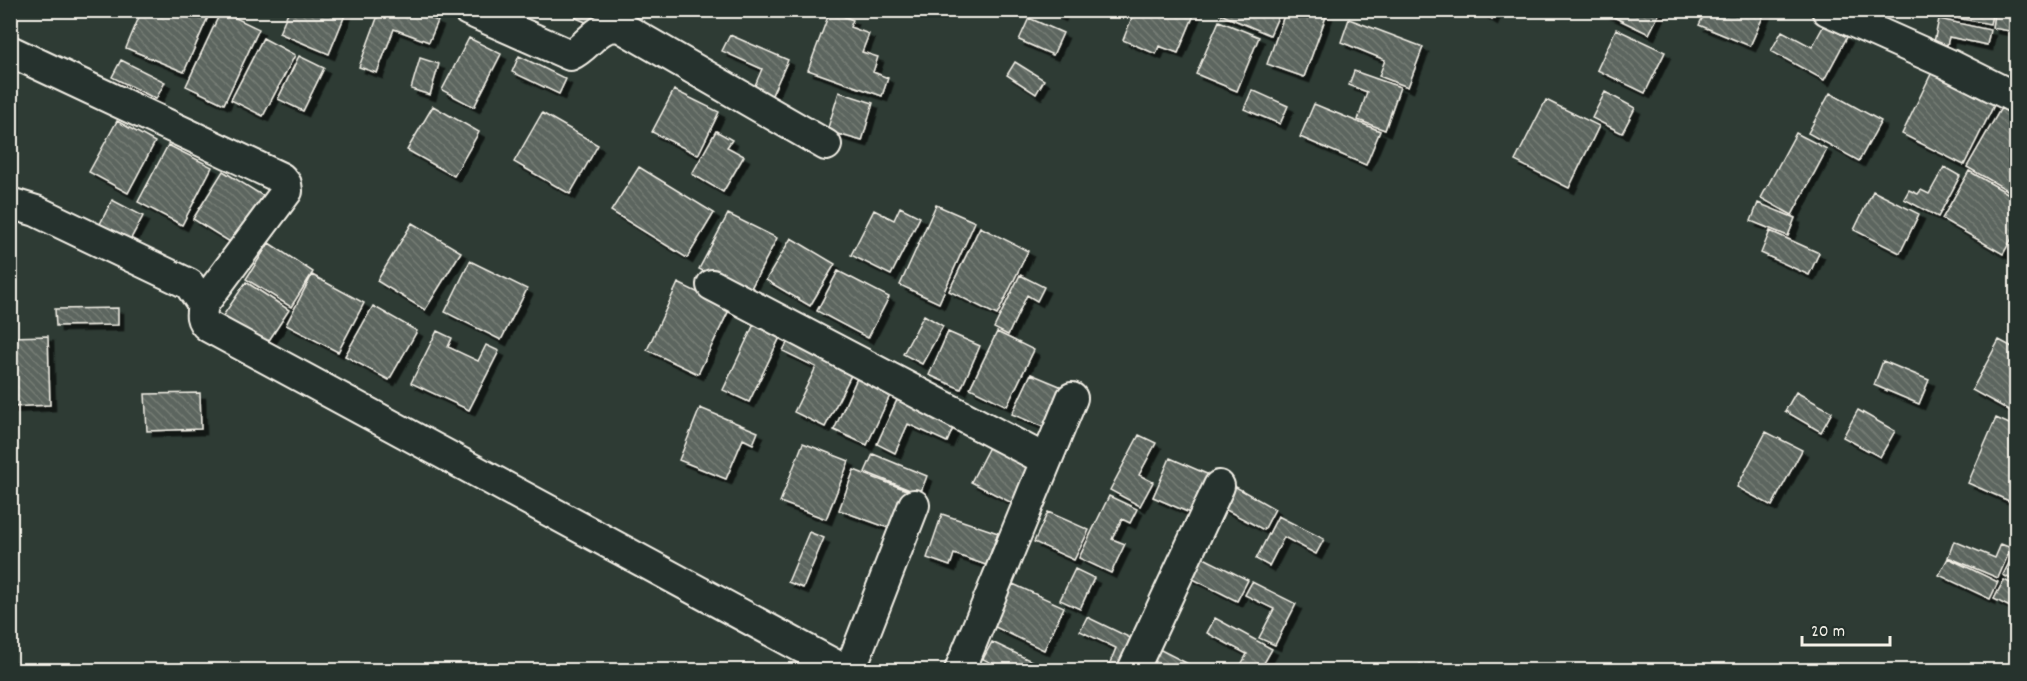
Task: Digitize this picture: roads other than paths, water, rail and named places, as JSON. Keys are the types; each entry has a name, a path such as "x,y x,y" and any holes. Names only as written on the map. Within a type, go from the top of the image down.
{"street":[{"path":"468,10 570,55 578,52 604,27 612,25 621,27 826,145"},
{"path":"1827,10 1948,64 2016,98"},
{"path":"10,51 281,178 286,184 287,191 203,304 201,315 203,323 844,670"},
{"path":"10,203 36,211 189,284 203,304"},
{"path":"712,285 1046,460"},
{"path":"960,670 1072,398"},
{"path":"1133,670 1219,486"},
{"path":"850,670 914,505"}]}
